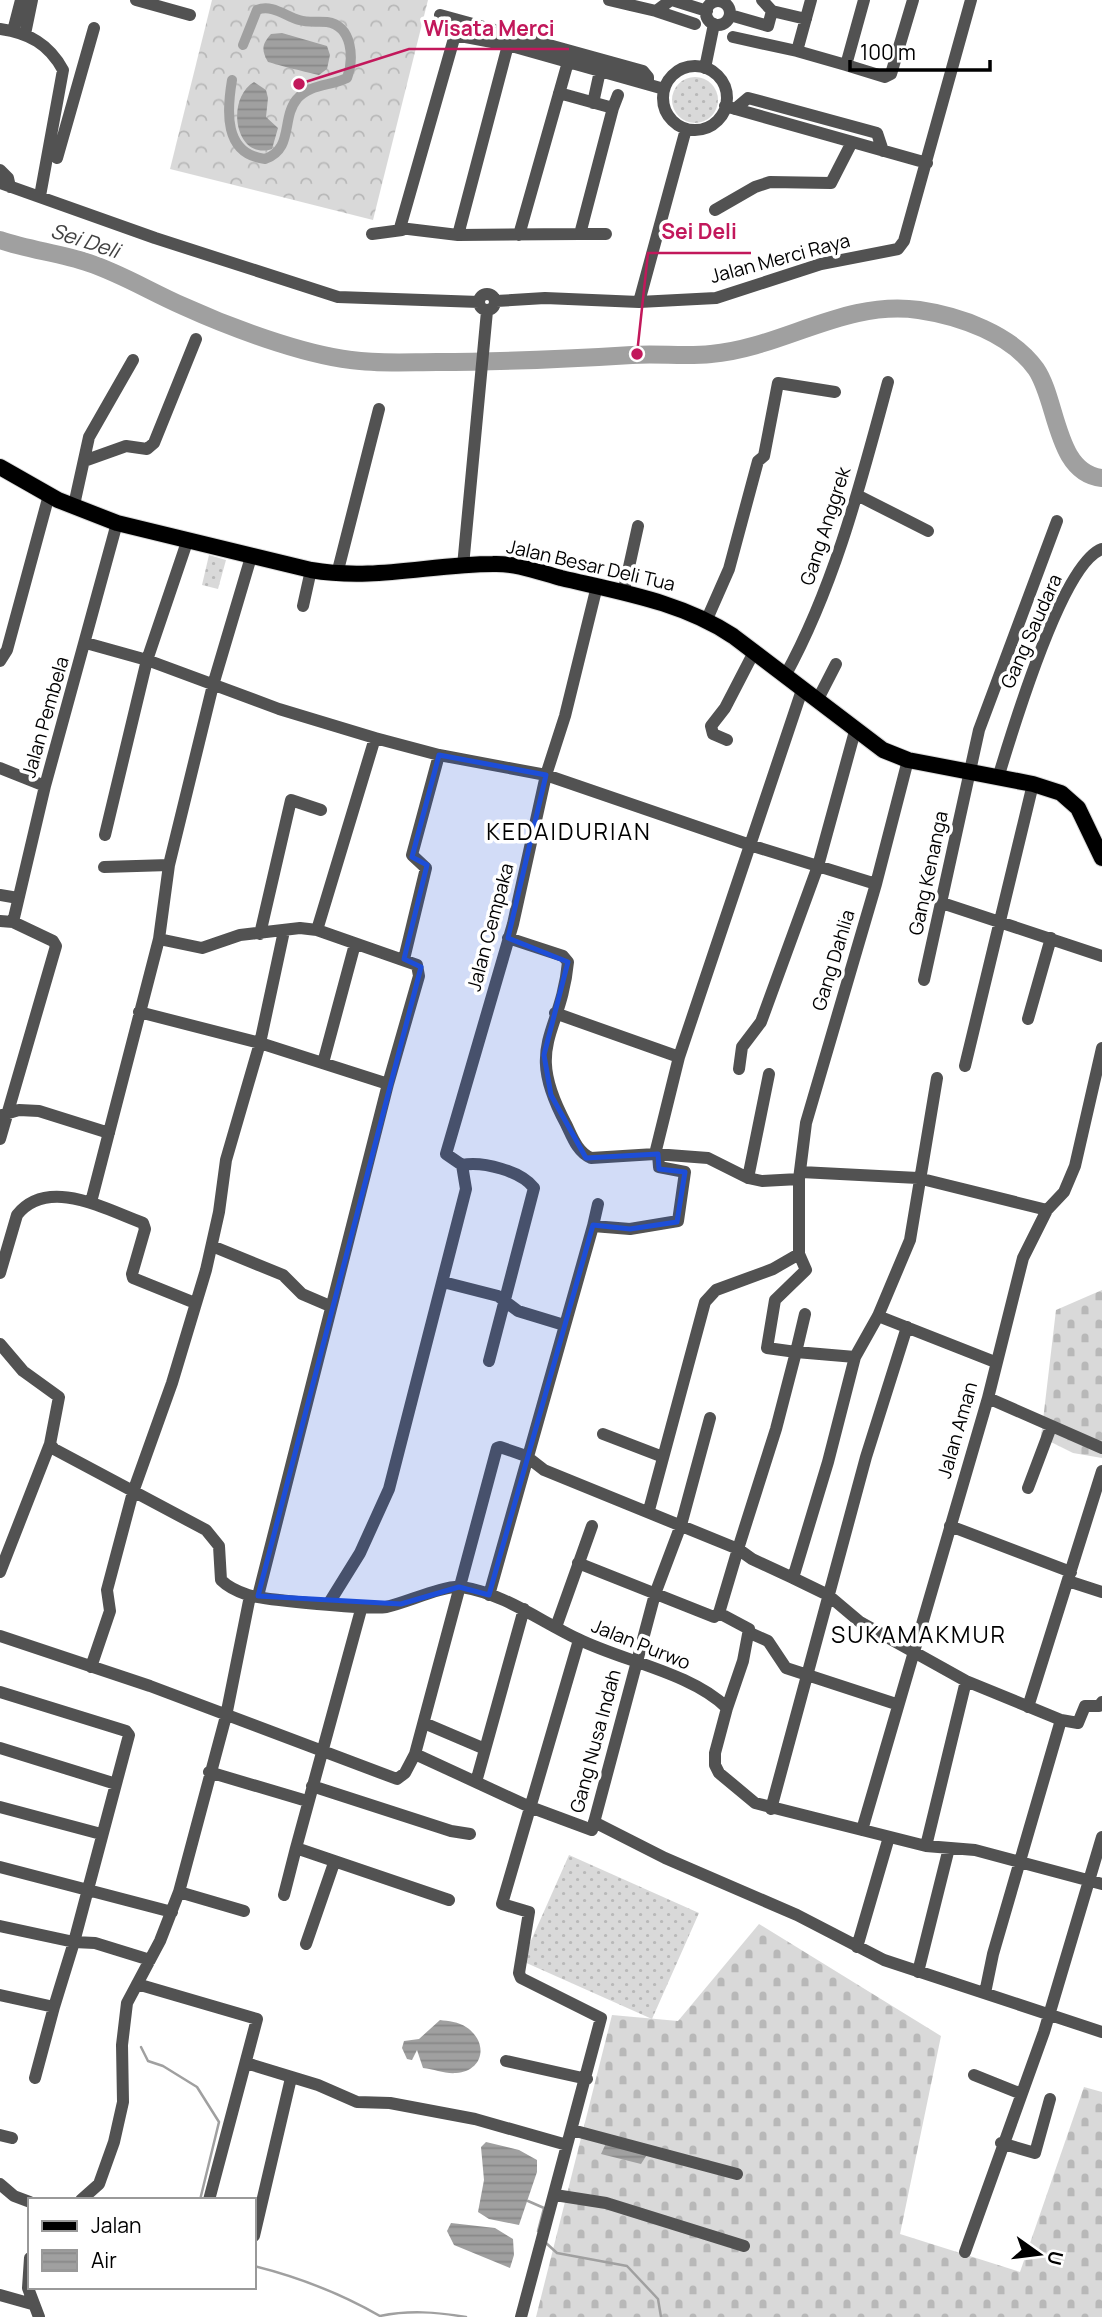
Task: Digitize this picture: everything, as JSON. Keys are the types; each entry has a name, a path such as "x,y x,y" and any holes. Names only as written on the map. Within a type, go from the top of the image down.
{"main road":[{"name":"Jalan Besar Deli Tua","path":"0,467 49,495 117,523 311,570 337,574 501,564 675,606 707,619 883,750 908,760 969,774 1033,784 1061,793 1073,801 1102,858"}],"street":[{"path":"13,31 21,0"},
{"path":"13,31 32,0"},
{"path":"136,0 171,5 190,15"},
{"path":"609,0 628,3 695,24"},
{"path":"656,11 671,0 707,10"},
{"path":"762,0 772,11 806,19"},
{"path":"797,51 811,0"},
{"path":"846,65 864,0"},
{"path":"733,37 797,51 885,76 891,74 913,0"},
{"name":"Jalan Merci Raya","path":"5,185 155,238 338,297 487,305 545,298 639,302 724,296 821,264 898,249 904,241 927,163 971,0"},
{"path":"721,1 729,8 730,15 724,24 714,24 708,19 707,10 713,2 721,1"},
{"path":"763,44 772,11"},
{"path":"440,15 643,71 648,77 648,84"},
{"path":"730,15 768,26"},
{"path":"705,68 714,24"},
{"path":"57,158 94,28"},
{"path":"13,31 53,52 63,69 40,196"},
{"path":"401,230 452,38 458,35 508,45 664,89"},
{"path":"458,235 508,45"},
{"path":"519,234 568,62"},
{"path":"730,108 720,79 705,68 695,66 676,72 664,89 667,113 686,129 696,130 715,123 730,108 748,98 877,133 883,151"},
{"path":"63,69 82,71"},
{"path":"593,103 600,71"},
{"path":"559,93 613,108"},
{"path":"580,234 618,94"},
{"path":"730,108 927,163"},
{"path":"51,128 65,132"},
{"path":"639,302 686,129"},
{"path":"715,209 755,187 770,182 831,183 852,142"},
{"path":"0,170 8,178 5,185"},
{"path":"372,234 401,230 458,235 606,234"},
{"path":"463,566 487,305"},
{"path":"84,461 126,446 147,449 154,443 195,339"},
{"path":"74,505 89,437 133,360"},
{"name":"Gang Anggrek","path":"785,676 822,596 857,495 888,382"},
{"path":"707,619 722,587 758,461 764,456 778,383 835,392"},
{"path":"337,574 379,409"},
{"path":"0,662 6,650 49,495"},
{"path":"857,495 928,531"},
{"name":"Gang Kenanga","path":"924,980 969,774 991,695 1057,521"},
{"name":"Jalan Pembela","path":"6,921 18,898 45,786 117,523"},
{"path":"623,594 638,526"},
{"path":"106,835 147,660 187,542"},
{"name":"Gang Saudara","path":"998,778 1038,655 1079,571 1089,556 1102,549"},
{"path":"91,1202 159,939 169,865 212,685 251,557"},
{"path":"303,606 311,570"},
{"name":"Jalan Cempaka","path":"462,1165 446,1154 508,938 546,775 565,716 597,586"},
{"path":"86,643 147,660 212,685 374,738 439,755 546,775 752,846 876,884"},
{"path":"727,740 713,733 711,726 725,708 754,652"},
{"path":"817,701 836,664"},
{"path":"593,1226 630,1229 677,1222 685,1172 659,1167 656,1154 679,1057 803,690"},
{"path":"739,1069 742,1047 761,1022 818,866 855,731"},
{"path":"317,930 374,738"},
{"path":"404,960 426,868 412,855 439,755"},
{"name":"Gang Dahlia","path":"796,1352 770,1350 765,1344 775,1300 787,1285 806,1270 799,1254 800,1176 815,1085 876,884 908,760"},
{"path":"0,768 45,786"},
{"path":"965,1066 1033,784"},
{"path":"260,934 291,800 321,810"},
{"path":"104,867 169,865"},
{"path":"0,895 18,898"},
{"path":"942,903 1102,956"},
{"path":"0,1139 3,1115 56,946 53,941 6,921"},
{"path":"83,2198 99,2184 114,2142 123,2102 123,2019 127,2003 150,1959 179,1892 226,1716 254,1596 307,1411 330,1306 388,1084 419,976 417,965 317,930 300,928 227,938 202,948 159,939"},
{"path":"91,1667 110,1611 107,1590 133,1492 172,1382 212,1246 226,1160 260,1043 284,932"},
{"path":"508,938 567,959 544,1055 546,1078 551,1095 575,1143 591,1158 656,1154 708,1158 748,1178 762,1181 800,1176 918,1178 1047,1210"},
{"path":"1028,1019 1051,938"},
{"path":"323,1063 355,943"},
{"path":"139,1012 260,1043 388,1084"},
{"path":"555,1013 679,1057"},
{"name":"Jalan Aman","path":"862,1830 896,1704 988,1398 1023,1258 1047,1210 1064,1192 1076,1166 1102,1048"},
{"path":"748,1178 769,1074"},
{"path":"793,1578 828,1462 855,1357 878,1315 910,1241 917,1212 918,1178 937,1078"},
{"path":"3,1115 19,1110 39,1111 109,1133"},
{"path":"329,1603 379,1516 466,1189 462,1165 500,1169 529,1182 534,1188 489,1361"},
{"path":"0,1273 17,1215 22,1209 34,1201 52,1198 91,1202 144,1224 132,1274 135,1280 195,1303"},
{"path":"489,1595 598,1205"},
{"path":"212,1246 283,1275 302,1294 330,1306"},
{"path":"649,1510 705,1302 716,1290 773,1269 799,1254"},
{"path":"443,1282 498,1296 519,1311 564,1325"},
{"path":"578,1563 713,1617 719,1614 776,1429 805,1314"},
{"path":"878,1315 995,1362"},
{"path":"771,1809 866,1457 907,1327"},
{"path":"0,1344 23,1371 59,1397 51,1444 0,1572"},
{"path":"796,1352 855,1357"},
{"path":"988,1398 1102,1448"},
{"name":"Gang Nusa Indah","path":"593,1826 655,1594 681,1525 710,1418"},
{"path":"1028,1488 1051,1427"},
{"path":"603,1434 663,1457"},
{"path":"51,1444 54,1450 212,1536 219,1546 221,1580 254,1596 382,1608 459,1587"},
{"path":"0,1636 323,1750 394,1780 405,1773 415,1754 497,1448 526,1456 544,1470 649,1510 738,1549 828,1595 860,1622 967,1681 1028,1707 1060,1720 1078,1723 1085,1706 1099,1706 1102,1702"},
{"path":"1028,1707 1102,1471"},
{"path":"556,1627 593,1526"},
{"path":"950,1526 1102,1592"},
{"name":"Jalan Purwo","path":"459,1587 524,1609 579,1640 687,1683 727,1708"},
{"path":"284,1895 307,1801 362,1606"},
{"path":"476,1782 524,1609"},
{"path":"719,1614 768,1641 783,1666 808,1677 896,1704"},
{"path":"750,1633 715,1753 715,1765 719,1773 755,1803 926,1846 975,1850 1096,1882"},
{"path":"521,2317 587,2079 600,2015 521,1978 519,1973 529,1912 502,1904 579,1640"},
{"path":"926,1846 967,1681"},
{"path":"0,1692 128,1732 74,1942 34,2078"},
{"path":"985,1993 1019,1861 1060,1720"},
{"path":"424,1723 485,1749"},
{"path":"0,1748 116,1784"},
{"path":"415,1754 530,1807 593,1826 797,1915 884,1960 1102,2032"},
{"path":"209,1772 307,1801"},
{"path":"312,1786 451,1831 470,1834"},
{"path":"0,1807 101,1835"},
{"path":"965,2252 1001,2143 1096,1882 1102,1836"},
{"path":"857,1947 889,1837"},
{"path":"296,1848 449,1900"},
{"path":"918,1972 949,1848"},
{"path":"306,1944 334,1863"},
{"path":"0,1867 172,1912"},
{"path":"179,1892 244,1911"},
{"path":"0,1926 74,1942 95,1943 150,1959"},
{"path":"137,1984 257,2019 210,2198"},
{"path":"0,1995 54,2007"},
{"path":"506,2061 587,2079"},
{"path":"246,2063 357,2102 390,2103 475,2119 567,2145"},
{"path":"974,2075 1019,2093"},
{"path":"256,2227 291,2078"},
{"path":"1001,2143 1035,2153 1050,2099"},
{"path":"572,2130 737,2174"},
{"path":"0,2184 14,2196 28,2201"},
{"path":"555,2195 606,2203 744,2246"},
{"path":"30,2289 32,2304 39,2317"},
{"path":"0,2295 32,2304"}],"highlighted area":[{"path":"439,755 546,775 508,938 568,962 544,1055 551,1095 586,1158 658,1154 659,1169 685,1172 677,1222 630,1229 593,1225 489,1595 459,1587 401,1604 258,1596 421,967 404,959 427,865 412,857"}],"green space":[{"path":"212,0 428,0 373,220 170,169"},
{"path":"695,77 712,83 718,100 712,117 695,123 678,117 672,100 678,83"},
{"path":"209,555 226,560 218,589 202,585"},
{"path":"1102,1290 1102,1458 1073,1453 1041,1437 1056,1310"},
{"path":"569,1855 699,1913 652,2019 522,1961"},
{"path":"759,1924 941,2036 900,2234 1020,2272 1084,2087 1102,2092 1102,2317 536,2317 612,2015 678,2021"}],"water":[{"path":"282,33 327,46 330,55 327,69 319,75 268,62 264,54 266,41 271,34"},
{"path":"254,82 266,90 266,117 278,128 272,149 259,150 249,146 242,138 238,126 239,101 245,90"},
{"path":"440,2020 466,2027 478,2040 480,2055 473,2067 452,2073 423,2068 417,2050 412,2060 407,2059 402,2048 404,2041 419,2039"},
{"path":"607,2141 648,2153 641,2164 601,2154"},
{"path":"486,2142 519,2150 537,2160 537,2172 519,2225 489,2219 478,2212 484,2180 481,2147"},
{"path":"451,2223 495,2228 513,2239 514,2255 510,2268 454,2245 447,2231"}],"waterway":[{"path":"232,80 229,117 235,140 241,149 265,159 274,154 284,141 292,107 302,94 347,78 351,53 347,36 336,25 327,22 303,21 268,8 257,10 243,45"},
{"name":"Sei Deli","path":"0,240 101,267 171,301 266,339 331,357 362,361 486,361 711,354 763,343 866,311 892,308 935,313 984,329 1013,346 1025,357 1036,369 1043,383 1066,450 1075,463 1087,473 1102,478"},
{"path":"141,2047 148,2061 163,2066 197,2087 219,2122 200,2198"},
{"path":"528,2201 544,2208 538,2231"},
{"path":"546,2243 557,2253 627,2266 658,2299 661,2317"},
{"path":"256,2267 318,2286 380,2316 423,2312 466,2317"}],"place":[{"name":"Wisata Merci","path":"299,84"},
{"name":"Sei Deli","path":"637,354"}],"district":[{"name":"KEDAIDURIAN","path":"569,832"},
{"name":"SUKAMAKMUR","path":"919,1635"}]}
